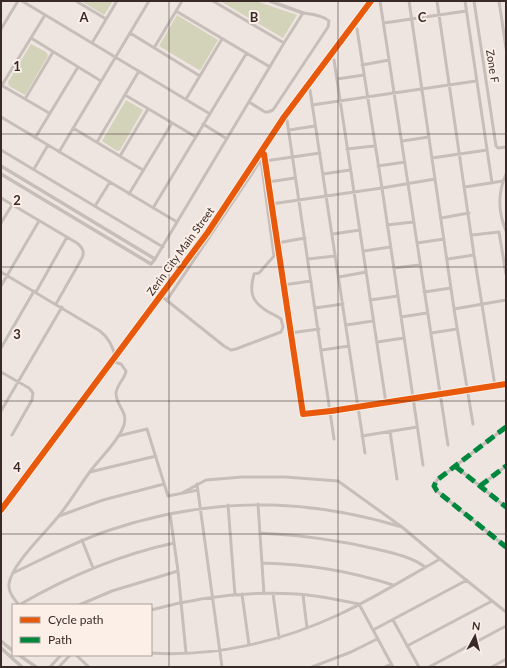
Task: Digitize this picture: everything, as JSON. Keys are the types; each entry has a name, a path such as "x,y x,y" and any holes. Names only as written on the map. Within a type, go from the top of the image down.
{"street":[{"path":"1,29 18,1"},
{"path":"22,1 210,114"},
{"path":"76,1 106,19"},
{"path":"92,43 117,1"},
{"path":"59,152 149,1"},
{"path":"154,48 182,1"},
{"path":"214,1 284,43"},
{"path":"249,102 265,112 271,112 328,27 329,21 326,18 303,13 270,1"},
{"name":"Zerin City Main Street","path":"1,510 112,362 211,226 296,100 371,1"},
{"path":"380,1 448,446"},
{"path":"409,1 448,259 457,329 473,424"},
{"path":"437,1 474,255 495,386"},
{"path":"465,1 492,183"},
{"name":"Zone F","path":"474,1 496,146 498,148 506,147"},
{"path":"499,1 506,48"},
{"path":"176,11 270,68"},
{"path":"384,23 466,11"},
{"path":"1,174 151,264 303,13"},
{"path":"45,15 2,85 50,113"},
{"path":"356,29 382,188 423,464"},
{"path":"130,33 200,76"},
{"path":"31,38 101,80"},
{"path":"186,99 222,39"},
{"path":"25,99 53,52"},
{"path":"153,208 246,54"},
{"path":"334,60 386,403"},
{"path":"362,65 389,60"},
{"path":"35,138 78,67"},
{"path":"97,142 139,71"},
{"path":"337,79 364,75"},
{"path":"312,105 476,80"},
{"path":"310,90 365,453"},
{"path":"125,95 196,137"},
{"path":"120,156 148,109"},
{"path":"1,117 177,222"},
{"path":"287,120 334,439"},
{"path":"129,194 172,123"},
{"path":"203,124 227,139"},
{"path":"289,130 315,126"},
{"path":"73,128 144,170"},
{"path":"402,141 429,137"},
{"path":"34,169 48,145"},
{"path":"347,149 374,146"},
{"path":"1,150 162,247"},
{"path":"432,158 486,150"},
{"path":"265,161 320,153"},
{"path":"264,154 270,204 304,415 506,384"},
{"path":"161,294 224,346 231,350 281,332 283,327 281,319 259,305 252,294 251,288 254,274 259,273 274,256 262,160 168,299"},
{"path":"378,166 405,162"},
{"path":"1,166 155,259"},
{"path":"323,174 350,170"},
{"path":"506,174 500,194 500,206 506,231"},
{"path":"268,182 295,178"},
{"path":"270,204 435,179"},
{"path":"465,187 503,181"},
{"path":"95,206 110,182"},
{"path":"46,201 50,195"},
{"path":"1,198 82,247 83,255 56,304"},
{"path":"1,223 12,204"},
{"path":"441,218 469,213"},
{"path":"1,286 39,221"},
{"path":"387,225 413,222"},
{"path":"333,234 360,230"},
{"path":"472,235 499,232 506,274"},
{"path":"1,348 67,238"},
{"path":"277,243 305,238"},
{"path":"417,243 444,239"},
{"path":"364,251 390,247"},
{"path":"448,259 474,255"},
{"path":"308,259 335,256"},
{"path":"394,268 420,265"},
{"path":"1,272 105,335 113,346 115,357"},
{"path":"339,277 366,272"},
{"path":"283,285 311,281"},
{"path":"424,292 451,288"},
{"path":"370,300 398,296"},
{"path":"454,309 506,300"},
{"path":"315,308 343,304"},
{"path":"1,411 62,308"},
{"path":"401,317 427,313"},
{"path":"346,325 373,321"},
{"path":"290,333 319,329"},
{"path":"431,333 457,329"},
{"path":"376,342 404,338"},
{"path":"322,350 349,346"},
{"path":"18,604 12,595 8,585 13,573 30,549 58,516 124,426 126,418 117,399 116,391 126,371 121,364 112,362"},
{"path":"1,372 31,390 34,396 12,435"},
{"path":"362,436 417,427"},
{"path":"506,427 435,482 434,486 436,490 506,547"},
{"path":"118,436 148,429 168,496 198,490"},
{"path":"390,431 397,479"},
{"path":"89,472 156,456"},
{"path":"455,466 506,507"},
{"path":"480,486 506,466"},
{"path":"182,493 197,484 210,479 255,476 338,481 402,527 506,612"},
{"path":"58,516 103,500 164,484"},
{"path":"197,484 222,667"},
{"path":"13,573 82,540 109,530 170,514 200,508 258,504 299,506 344,512 372,518 402,527"},
{"path":"258,504 264,594"},
{"path":"228,505 235,594"},
{"path":"170,514 178,571 186,653"},
{"path":"260,533 330,539 360,545 418,562 425,567"},
{"path":"82,540 93,568"},
{"path":"21,604 50,588 93,568 146,549 174,543"},
{"path":"152,653 186,653 220,650 278,638 339,615 440,559"},
{"path":"262,563 292,564 322,568 369,577 393,585"},
{"path":"81,604 112,591 178,571"},
{"path":"373,630 467,580"},
{"path":"152,610 180,602 235,594 303,595 359,604"},
{"path":"242,594 249,645"},
{"path":"272,594 278,638"},
{"path":"303,595 307,628"},
{"path":"407,646 492,601"},
{"path":"359,604 392,666 386,667"},
{"path":"393,620 419,667"},
{"path":"429,667 506,626"},
{"path":"312,667 351,652 377,639"},
{"path":"1,641 12,649"},
{"path":"1,648 22,667"},
{"path":"20,656 36,667"},
{"path":"50,667 60,656"},
{"path":"59,667 69,656"},
{"path":"77,656 89,667"},
{"path":"492,667 506,659"}],"green space":[{"path":"81,1 113,1 104,15"},
{"path":"220,1 256,1 297,15 283,38"},
{"path":"177,15 218,40 199,70 159,46"},
{"path":"31,44 46,52 48,56 25,95 9,86 8,82"},
{"path":"126,100 143,110 120,150 117,151 102,141"}],"marked path":[{"path":"506,427 437,480 434,486 437,491 506,547"},
{"path":"455,466 506,507"},
{"path":"480,486 506,466"}],"cycle path":[{"path":"1,510 208,232 284,117 371,1"},
{"path":"264,154 303,414 506,384"}]}
